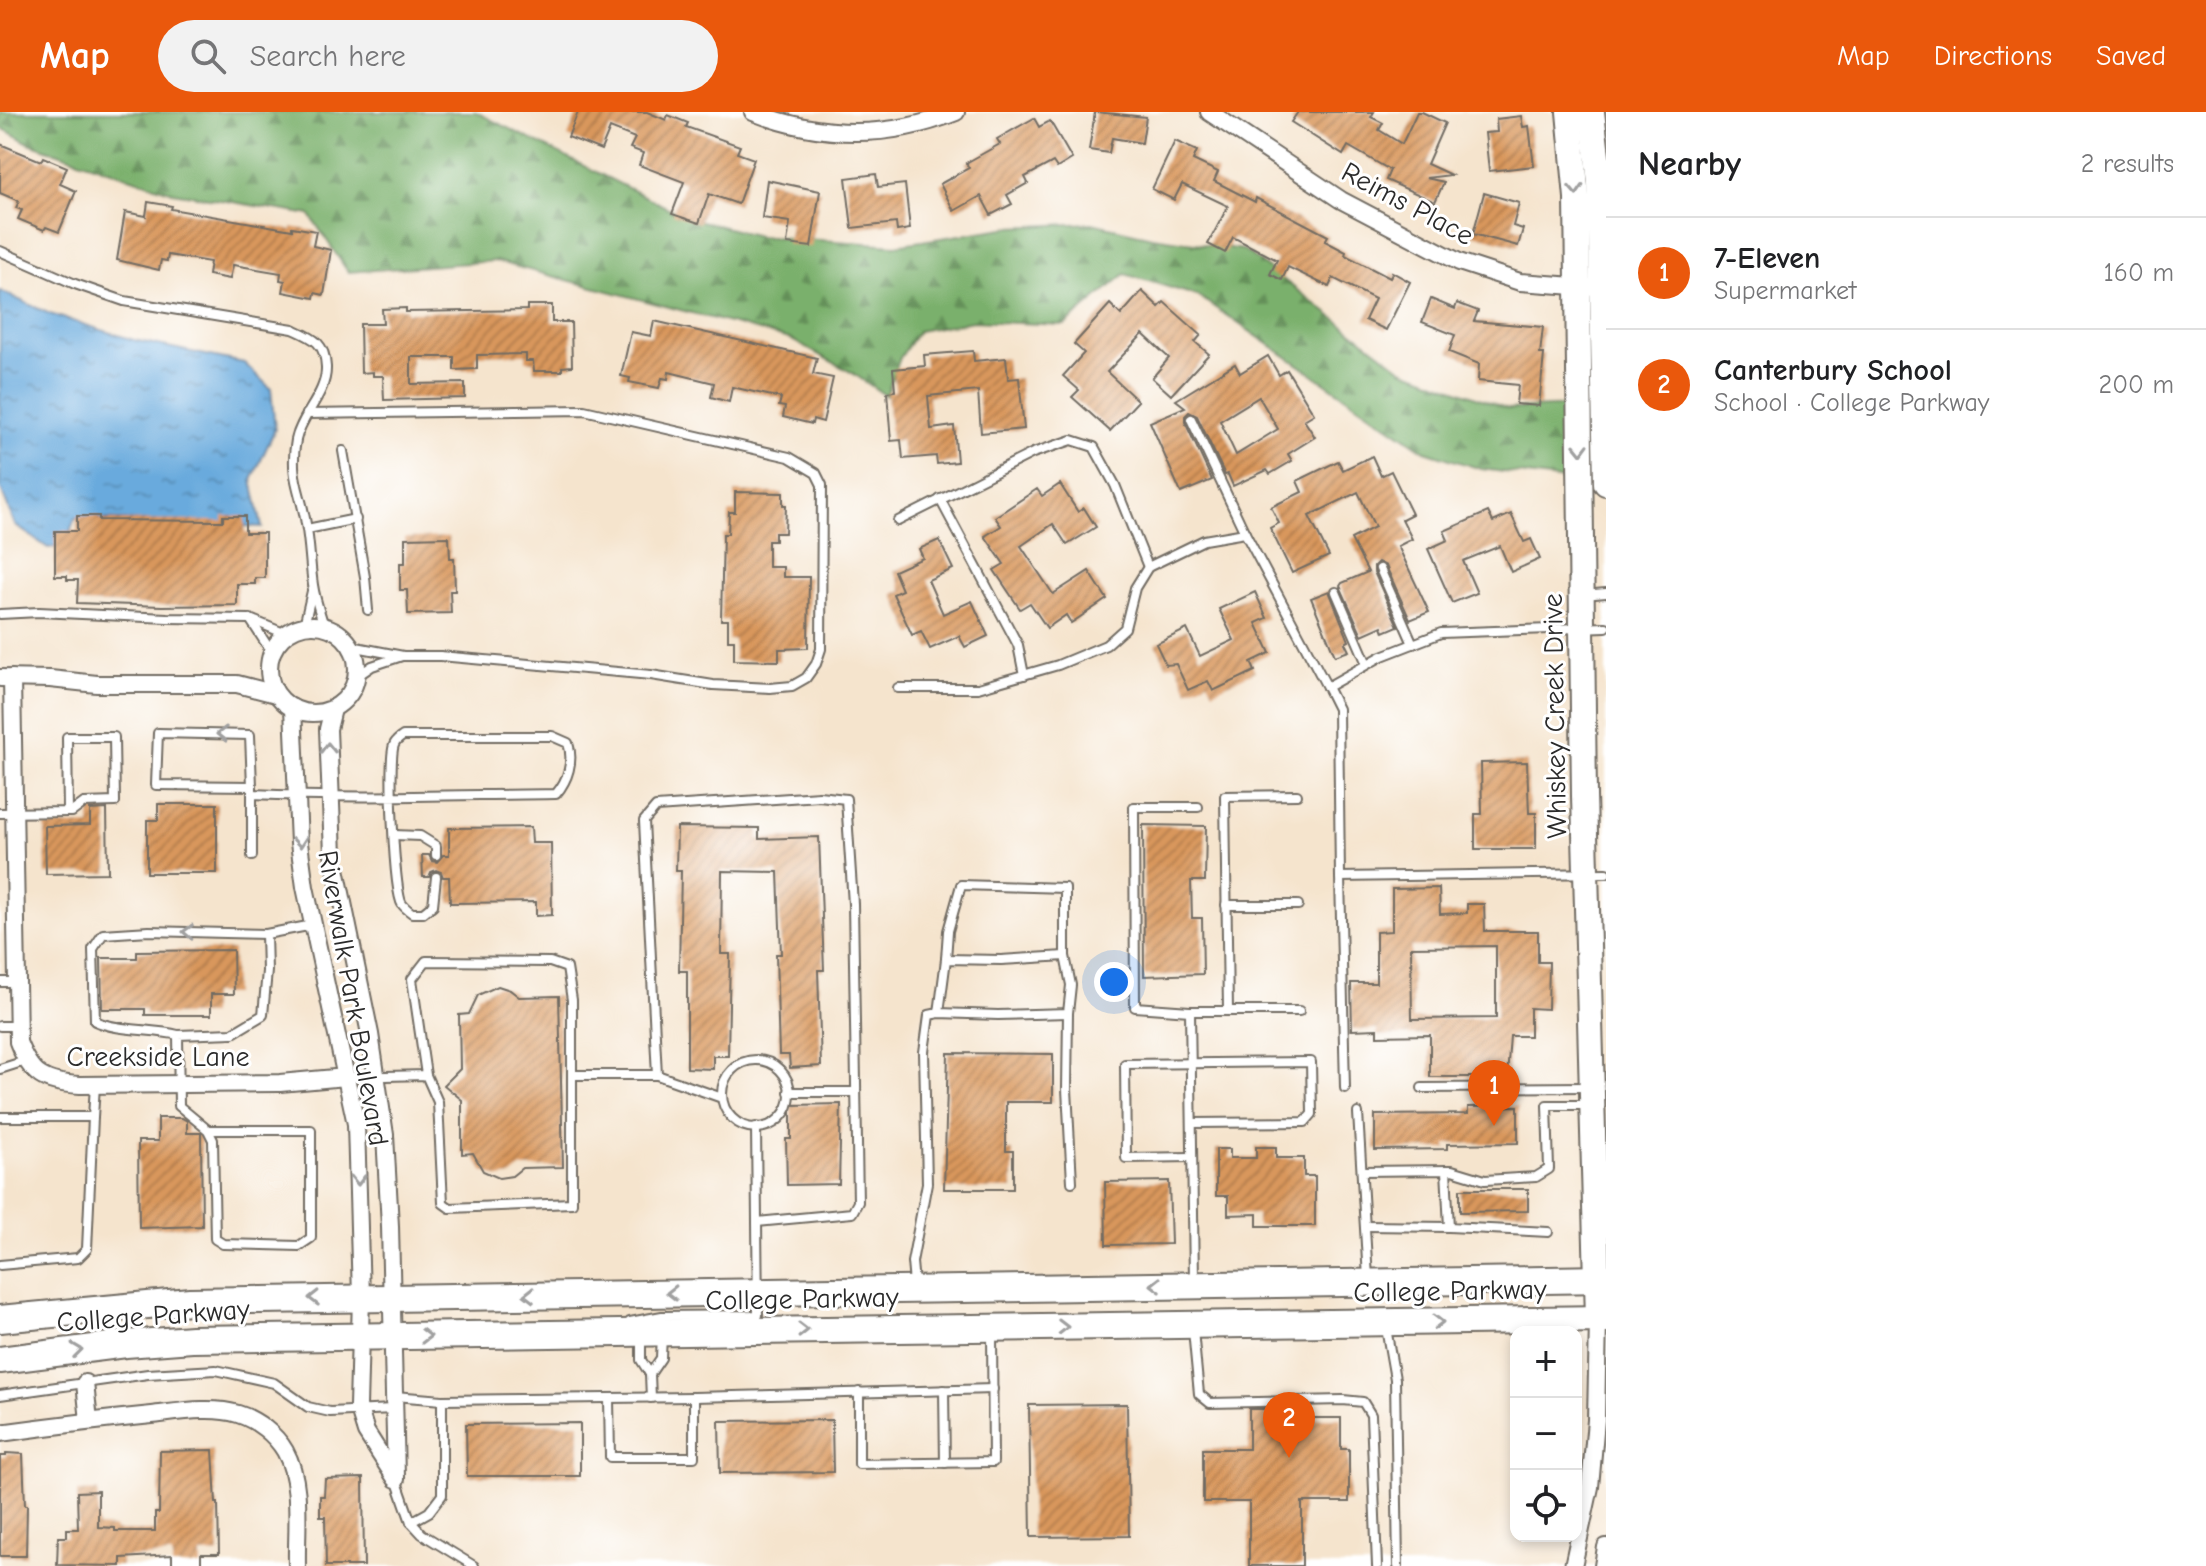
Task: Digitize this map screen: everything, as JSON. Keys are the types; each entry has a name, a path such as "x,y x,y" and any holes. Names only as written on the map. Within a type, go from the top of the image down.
{"main road":[{"name":"College Parkway","path":"0,1319 190,1301 1602,1279"},
{"path":"1193,1325 1202,1308 1219,1299 1301,1297 1342,1283"},
{"name":"College Parkway","path":"0,1360 179,1340 1602,1319"}],"street":[{"path":"753,112 800,127 851,133 914,127 956,112"},
{"name":"Reims Place","path":"1209,112 1341,200 1459,262 1520,282 1590,287"},
{"name":"Whiskey Creek Drive","path":"1569,112 1590,287 1604,316 1606,483"},
{"name":"Whiskey Creek Drive","path":"1592,112 1600,182 1590,287 1596,1085 1602,1319"},
{"path":"6,678 97,684 237,684 276,694 293,708 306,713 320,713 333,709 352,690 357,667 351,646 339,634 324,626 304,626 286,634 270,659 237,684"},
{"path":"270,659 270,680 276,694"},
{"name":"Creekside Lane","path":"6,678 7,813 18,1042 25,1061 38,1076 58,1083 280,1083 346,1077"},
{"name":"Riverwalk Park Boulevard","path":"293,708 299,843 357,1144 360,1411"},
{"name":"Riverwalk Park Boulevard","path":"333,709 328,729 333,854 378,1075 385,1135 396,1479"},
{"path":"1573,1566 1581,1539 1593,1460 1602,1319"},
{"path":"85,1383 89,1421"},
{"path":"0,1433 89,1421 219,1411 237,1413 255,1421 274,1436 293,1471 297,1566"},
{"path":"360,1411 366,1432 396,1479"},
{"path":"1603,1566 1606,1547"}],"lane":[{"path":"0,251 75,284 124,301 293,329 315,339 323,351 326,369 322,385 296,437 293,465 295,488 307,529 313,586 324,626"},
{"path":"307,414 584,410 789,457 816,473 822,485 821,649 816,664 806,678 792,686 713,685 651,675 440,656 403,656 351,646"},
{"path":"1191,419 1245,533 1338,709 1345,1088"},
{"path":"898,521 1033,453 1072,440 1094,447 1115,485 1148,567"},
{"path":"343,451 368,610"},
{"path":"940,499 1018,645 1024,675"},
{"path":"307,529 356,519"},
{"path":"898,688 978,688 1106,645 1125,628 1135,588 1148,567 1204,540 1245,533"},
{"path":"1380,569 1413,644"},
{"path":"304,626 313,586"},
{"path":"1336,592 1367,664"},
{"path":"0,614 39,612 250,619 286,634"},
{"path":"250,619 270,659"},
{"path":"1327,687 1367,664 1441,633 1594,627"},
{"path":"356,677 372,666 403,656"},
{"path":"252,856 252,790 250,735 158,733 156,785 252,790 297,796 393,795 556,794 565,783 570,766 568,743 552,736 403,736 394,745 393,795 394,835 401,903 412,913 423,913 433,905 436,877"},
{"path":"7,813 68,812 84,803 115,802 114,737 67,737 68,812"},
{"path":"1228,1011 1225,796 1297,795"},
{"path":"657,1075 644,821 656,807 819,796 846,799 853,904 858,1202 852,1213 757,1222"},
{"path":"1198,807 1134,807 1135,1007 1190,1011 1299,1011"},
{"path":"394,835 420,836 436,846 436,855"},
{"path":"1340,877 1596,874"},
{"path":"939,1013 948,931 961,885 1065,888 1065,956 1071,985 1067,1089 1072,1182"},
{"path":"1226,905 1298,905"},
{"path":"266,934 263,1015 233,1033 178,1035 151,1029 107,1026 95,1021 93,949 103,934 149,931 266,934 313,925"},
{"path":"946,959 1065,956"},
{"path":"426,961 550,962 567,968 572,1000 574,1075 572,1203 450,1208 443,1203 438,1102 426,1075 412,979 426,961"},
{"path":"0,982 17,982"},
{"path":"1190,1011 1194,1285"},
{"path":"915,1289 912,1262 927,1183 924,1052 929,1015 1068,1013"},
{"path":"0,1026 18,1026"},
{"path":"178,1035 179,1106 208,1130 213,1140 215,1239 223,1244 299,1246 311,1238 311,1130 208,1130"},
{"path":"753,1060 763,1061 782,1072 789,1092 784,1112 767,1126 756,1127 737,1122 730,1116 722,1098 726,1077 733,1069 753,1060"},
{"path":"0,1069 25,1061"},
{"path":"1192,1123 1305,1122 1312,1114 1311,1062 1125,1064 1126,1158 1192,1157"},
{"path":"346,1077 426,1075"},
{"path":"574,1075 657,1075 722,1098"},
{"path":"0,1265 78,1258 87,1249 95,1084"},
{"path":"1422,1088 1596,1085"},
{"path":"1362,1171 1446,1170 1485,1180 1536,1177 1549,1169 1547,1105 1596,1085"},
{"path":"789,1092 856,1092"},
{"path":"1358,1113 1368,1282"},
{"path":"0,1117 93,1117"},
{"path":"563,1334 662,1316 758,1315 756,1127"},
{"path":"1446,1170 1449,1227"},
{"path":"1365,1226 1548,1232"},
{"path":"1385,1323 1395,1379 1398,1566"},
{"path":"1193,1325 1199,1394 1210,1403 1363,1402 1371,1415 1377,1566"},
{"path":"859,1392 859,1464 993,1462 992,1327"},
{"path":"651,1333 641,1360 650,1374 651,1398"},
{"path":"650,1374 661,1358 651,1333"},
{"path":"0,1395 148,1374 216,1370 274,1383 308,1407 330,1412 442,1400 993,1389"},
{"path":"944,1390 945,1463"},
{"path":"609,1398 610,1457 694,1457 694,1397"},
{"path":"411,1522 429,1512 442,1495 442,1400"},
{"path":"396,1479 411,1522 422,1534 474,1566"}],"green space":[{"path":"0,112 476,112 686,217 758,236 896,245 1011,227 1092,223 1152,237 1244,250 1402,369 1508,409 1572,406 1573,481 1481,469 1425,451 1198,296 1125,274 1065,325 973,321 918,331 900,358 886,396 851,372 790,339 495,261 348,272 310,215 173,192 29,143 0,127"}],"water":[{"path":"0,291 50,314 134,340 244,363 271,389 275,429 252,480 262,527 75,518 65,545 48,548 15,525 0,487"}],"building":[{"path":"578,112 647,112 666,120 668,115 688,123 686,127 740,146 737,153 754,159 738,204 709,194 699,223 672,214 684,182 639,165 643,153 630,148 635,138 610,128 601,150 568,137"},
{"path":"1095,112 1146,117 1142,143 1112,138 1109,153 1089,150"},
{"path":"1298,112 1374,112 1371,117 1383,123 1379,130 1402,144 1417,112 1422,112 1445,123 1427,164 1451,175 1426,178 1444,182 1435,202 1386,180 1390,170 1348,146 1343,155 1291,122"},
{"path":"1521,116 1523,127 1529,126 1534,166 1489,171 1485,133 1497,132 1496,119"},
{"path":"1034,118 1039,127 1050,121 1072,159 1057,168 1053,162 1025,177 1028,183 1007,195 1012,204 991,215 981,196 954,211 940,184 969,168 966,163 1000,144 997,139"},
{"path":"1175,141 1197,151 1193,160 1218,172 1214,181 1255,202 1256,198 1328,236 1325,241 1346,252 1345,255 1390,278 1392,272 1410,282 1386,330 1365,320 1375,299 1333,278 1329,287 1288,267 1282,280 1270,274 1277,260 1233,237 1225,253 1208,244 1228,206 1182,184 1174,200 1152,189"},
{"path":"0,144 41,161 43,157 67,167 60,184 76,191 59,232 46,227 44,230 18,219 22,210 16,208 19,201 0,193"},
{"path":"876,174 878,187 905,184 910,229 897,231 896,223 852,228 846,178"},
{"path":"767,180 820,191 811,247 787,244 790,222 762,218"},
{"path":"1484,193 1519,203 1513,226 1523,229 1518,246 1473,234"},
{"path":"148,202 172,206 171,209 292,230 292,227 316,231 313,246 331,250 324,295 315,293 314,298 283,292 285,281 280,280 281,273 233,265 230,279 208,275 210,262 168,255 167,261 161,260 159,270 117,260 125,212 146,216"},
{"path":"1142,291 1159,307 1164,302 1201,335 1195,342 1209,354 1171,395 1152,378 1169,358 1143,334 1107,372 1138,401 1110,431 1072,397 1079,390 1063,376 1084,353 1074,344 1110,304 1121,315"},
{"path":"1431,299 1455,309 1457,303 1478,311 1474,321 1543,327 1539,406 1516,404 1518,385 1478,381 1479,364 1449,352 1455,335 1422,322"},
{"path":"527,305 552,305 552,322 571,322 572,366 562,367 562,371 534,371 533,361 526,361 526,354 477,355 477,369 454,370 454,357 411,357 411,384 465,383 465,398 384,400 383,376 373,376 373,372 361,373 360,324 383,324 382,309 406,308 406,312 527,310"},
{"path":"654,321 817,358 813,374 833,378 823,422 813,419 812,424 783,417 785,407 779,406 781,398 732,387 729,402 711,397 714,383 669,372 668,379 662,378 659,388 629,382 630,378 621,376 631,332 651,336"},
{"path":"973,351 974,361 1006,358 1008,379 1019,378 1024,429 981,433 978,391 928,396 931,429 954,426 957,462 937,464 936,456 903,459 901,440 891,441 887,392 895,391 893,369 925,366 924,355"},
{"path":"1268,356 1279,375 1287,370 1314,414 1304,420 1315,437 1288,454 1292,461 1270,474 1267,470 1233,486 1197,416 1189,412 1185,422 1212,480 1181,493 1150,422 1185,407 1176,400 1235,364 1240,373","holes":["1259,397 1278,429 1236,455 1220,421"]},
{"path":"1372,456 1381,476 1391,471 1412,514 1402,519 1412,539 1398,546 1429,612 1410,620 1386,566 1378,562 1374,572 1398,626 1384,632 1382,626 1362,635 1340,586 1368,572 1351,539 1375,527 1358,492 1309,516 1329,556 1292,573 1270,528 1279,523 1271,507 1302,492 1297,481 1338,461 1343,470"},
{"path":"1060,484 1078,512 1084,508 1096,527 1067,545 1053,524 1021,546 1053,594 1089,571 1107,599 1071,623 1066,615 1047,628 1030,603 1020,609 994,570 1004,564 985,536 1001,526 995,517 1037,489 1042,496"},
{"path":"735,492 783,493 785,533 775,533 775,541 768,541 768,567 783,567 783,577 809,577 808,648 779,649 779,661 734,660 734,640 728,640 728,620 721,620 723,534 728,534 729,512 735,512"},
{"path":"1488,512 1493,522 1511,514 1524,542 1531,539 1540,559 1511,572 1500,546 1463,561 1477,593 1452,603 1428,549 1448,540 1444,531"},
{"path":"77,516 99,516 99,520 223,521 223,516 245,516 245,533 265,533 265,578 255,578 255,584 237,584 237,605 77,603 78,580 55,576 55,531 77,531"},
{"path":"449,537 450,558 454,558 455,591 450,591 451,613 408,614 407,590 400,590 400,563 405,563 405,538"},
{"path":"939,540 953,569 928,580 943,614 972,601 988,636 965,647 959,636 930,649 921,631 912,635 893,594 902,590 894,571 923,558 919,549"},
{"path":"1329,591 1349,641 1345,643 1349,651 1335,656 1311,598"},
{"path":"1255,592 1267,618 1256,623 1270,653 1251,662 1255,671 1213,691 1208,681 1188,690 1176,664 1166,665 1156,644 1187,629 1200,656 1234,640 1219,609"},
{"path":"1527,762 1529,813 1536,813 1536,849 1475,849 1475,814 1482,814 1481,763"},
{"path":"158,804 217,804 217,873 147,873 147,820 158,820"},
{"path":"107,809 108,873 46,874 45,826 90,825 90,810"},
{"path":"1143,825 1206,826 1205,881 1191,881 1192,918 1202,918 1203,974 1144,976"},
{"path":"531,827 532,843 551,843 552,915 536,916 536,902 450,903 449,877 443,877 436,870 429,877 423,877 422,855 429,855 432,861 437,862 443,855 449,855 449,828"},
{"path":"677,827 759,828 759,839 819,837 824,970 818,970 821,1066 790,1068 789,1055 779,1055 776,954 781,954 778,872 722,871 721,954 730,954 728,1056 713,1056 713,1069 687,1068 687,971 679,971 681,871 676,871"},
{"path":"1439,888 1440,914 1467,913 1467,904 1484,904 1485,931 1538,931 1538,962 1549,962 1548,1009 1530,1008 1530,1036 1510,1036 1507,1077 1430,1077 1430,1035 1377,1036 1377,1029 1352,1030 1351,983 1376,983 1376,932 1392,931 1392,889","holes":["1496,946 1496,1018 1412,1019 1411,947"]},
{"path":"233,950 234,994 211,994 211,1015 145,1015 145,1009 102,1009 101,958 137,958 137,951"},
{"path":"498,986 519,997 559,996 563,1167 522,1168 512,1176 499,1178 483,1171 473,1153 462,1154 462,1100 444,1085 460,1069 459,1015 469,1014 478,995"},
{"path":"948,1053 1053,1054 1053,1102 1006,1102 1006,1151 1013,1151 1013,1189 944,1189"},
{"path":"841,1104 839,1184 787,1185 786,1139 791,1139 791,1105"},
{"path":"1518,1106 1518,1143 1447,1144 1447,1149 1375,1150 1375,1115 1468,1114 1468,1107"},
{"path":"158,1118 182,1118 187,1121 187,1133 201,1133 202,1226 139,1228 138,1141 158,1141"},
{"path":"1256,1147 1276,1147 1276,1158 1304,1158 1304,1176 1315,1176 1315,1226 1257,1226 1257,1214 1228,1215 1228,1196 1216,1196 1216,1149 1230,1149 1230,1158 1256,1158"},
{"path":"1169,1181 1171,1244 1106,1245 1105,1182"},
{"path":"1460,1189 1528,1189 1528,1211 1460,1212"},
{"path":"1127,1404 1129,1536 1031,1537 1029,1405"},
{"path":"1249,1409 1302,1409 1302,1418 1341,1418 1341,1449 1349,1449 1349,1502 1302,1502 1302,1566 1249,1566 1249,1502 1203,1502 1203,1449 1249,1449"},
{"path":"832,1420 833,1472 720,1473 719,1421"},
{"path":"580,1423 580,1476 467,1476 466,1424"},
{"path":"213,1450 219,1554 201,1554 201,1566 172,1566 172,1555 121,1558 121,1566 57,1565 58,1537 67,1537 67,1529 78,1529 77,1492 98,1491 98,1527 115,1528 115,1531 155,1531 155,1513 159,1513 160,1451"},
{"path":"6,1453 23,1454 27,1505 26,1556 0,1556 0,1456 6,1456"},
{"path":"363,1478 364,1566 326,1566 325,1517 320,1517 320,1496 324,1496 325,1479"}],"place":[{"name":"7-Eleven","path":"1494,1126"},
{"name":"Canterbury School","path":"1289,1458"}]}
